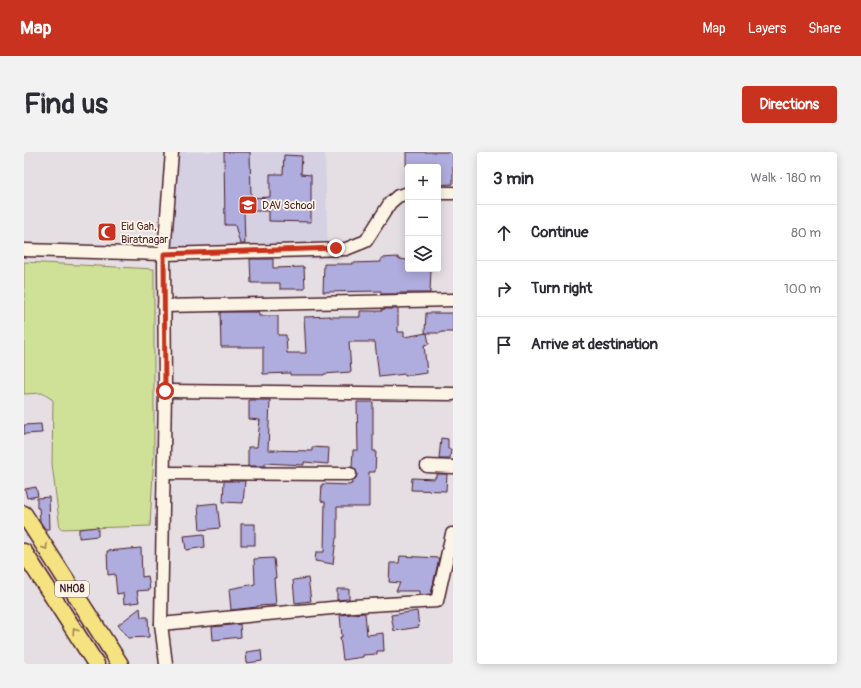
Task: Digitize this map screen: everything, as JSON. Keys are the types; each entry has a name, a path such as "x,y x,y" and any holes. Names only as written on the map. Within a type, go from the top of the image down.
{"main road":[{"name":"NH08","path":"24,514 120,664"},
{"name":"NH08","path":"24,552 96,664"}],"street":[{"path":"166,664 161,624 165,391 164,254 172,152"},
{"path":"441,193 453,193"},
{"path":"24,250 164,254 346,249 366,241 390,203 398,196 405,194"},
{"path":"164,306 453,300"},
{"path":"165,391 453,394"},
{"path":"427,466 453,467"},
{"path":"164,473 350,474"},
{"path":"161,624 353,606 437,601 453,534"}],"shaded area":[{"name":"DAV School","path":"172,152 325,152 328,259 167,259"}],"green space":[{"path":"24,262 154,269 154,455 150,526 60,529 52,464 53,400 42,393 24,394"}],"building":[{"path":"224,152 250,152 251,198 270,197 270,174 283,174 284,155 302,156 301,174 311,175 311,222 269,221 269,211 244,211 245,244 240,244 235,225 225,225"},
{"path":"406,152 453,152 453,184 441,185 441,164 406,164"},
{"path":"398,257 398,259 405,260 405,272 431,272 430,293 381,294 381,291 323,292 324,264 381,262 381,258"},
{"path":"250,259 273,259 273,268 304,267 305,289 280,289 280,283 251,283"},
{"path":"382,309 398,309 398,332 404,332 404,337 427,333 429,344 424,345 427,373 379,377 375,342 349,342 351,372 324,375 290,375 290,373 263,374 263,347 221,347 220,312 259,312 259,316 278,316 278,335 286,335 287,353 306,353 304,317 360,317 360,311 382,311"},
{"path":"426,313 453,313 453,332 425,333"},
{"path":"249,400 270,400 268,450 312,451 312,447 329,448 328,464 304,462 304,465 265,463 265,466 248,466 248,447 257,447 260,420 249,419"},
{"path":"357,402 373,402 373,451 376,451 375,472 369,472 369,507 337,507 337,538 333,564 315,561 316,552 324,552 325,502 321,501 322,484 350,485 356,478 356,470 352,467 353,450 358,450"},
{"path":"41,424 42,433 24,434 24,425"},
{"path":"441,438 448,439 448,449 451,449 450,459 439,459"},
{"path":"437,474 447,474 446,491 411,490 412,478 435,479"},
{"path":"224,481 245,481 243,503 223,502"},
{"path":"36,487 38,496 27,498 25,489"},
{"path":"49,497 50,529 45,529 40,521 39,508 37,508 37,498"},
{"path":"217,503 220,528 200,530 198,505"},
{"path":"241,524 255,524 255,545 241,545"},
{"path":"98,527 98,536 79,538 79,529"},
{"path":"204,534 205,547 186,550 184,536"},
{"path":"141,548 142,577 148,576 150,590 137,591 139,602 124,604 123,593 117,594 115,574 108,575 107,551"},
{"path":"400,556 439,558 431,594 419,595 419,591 396,591 400,583 389,582 390,563 399,563"},
{"path":"274,558 276,605 231,610 229,589 255,584 254,559"},
{"path":"308,578 311,601 295,603 293,580"},
{"path":"337,589 349,589 349,599 337,600"},
{"path":"140,608 141,617 148,617 149,637 128,638 118,625"},
{"path":"417,611 419,627 394,631 391,615"},
{"path":"365,613 367,635 383,633 384,651 377,651 377,654 363,655 363,657 343,660 340,637 342,637 340,615"},
{"path":"240,624 241,637 213,640 212,627"},
{"path":"261,650 262,661 247,663 246,652"}],"place":[{"name":"DAV School","path":"248,205"},
{"name":"Eid Gah, Biratnagar","path":"107,232"}],"route":[{"path":"165,391 164,254 336,248"}]}
